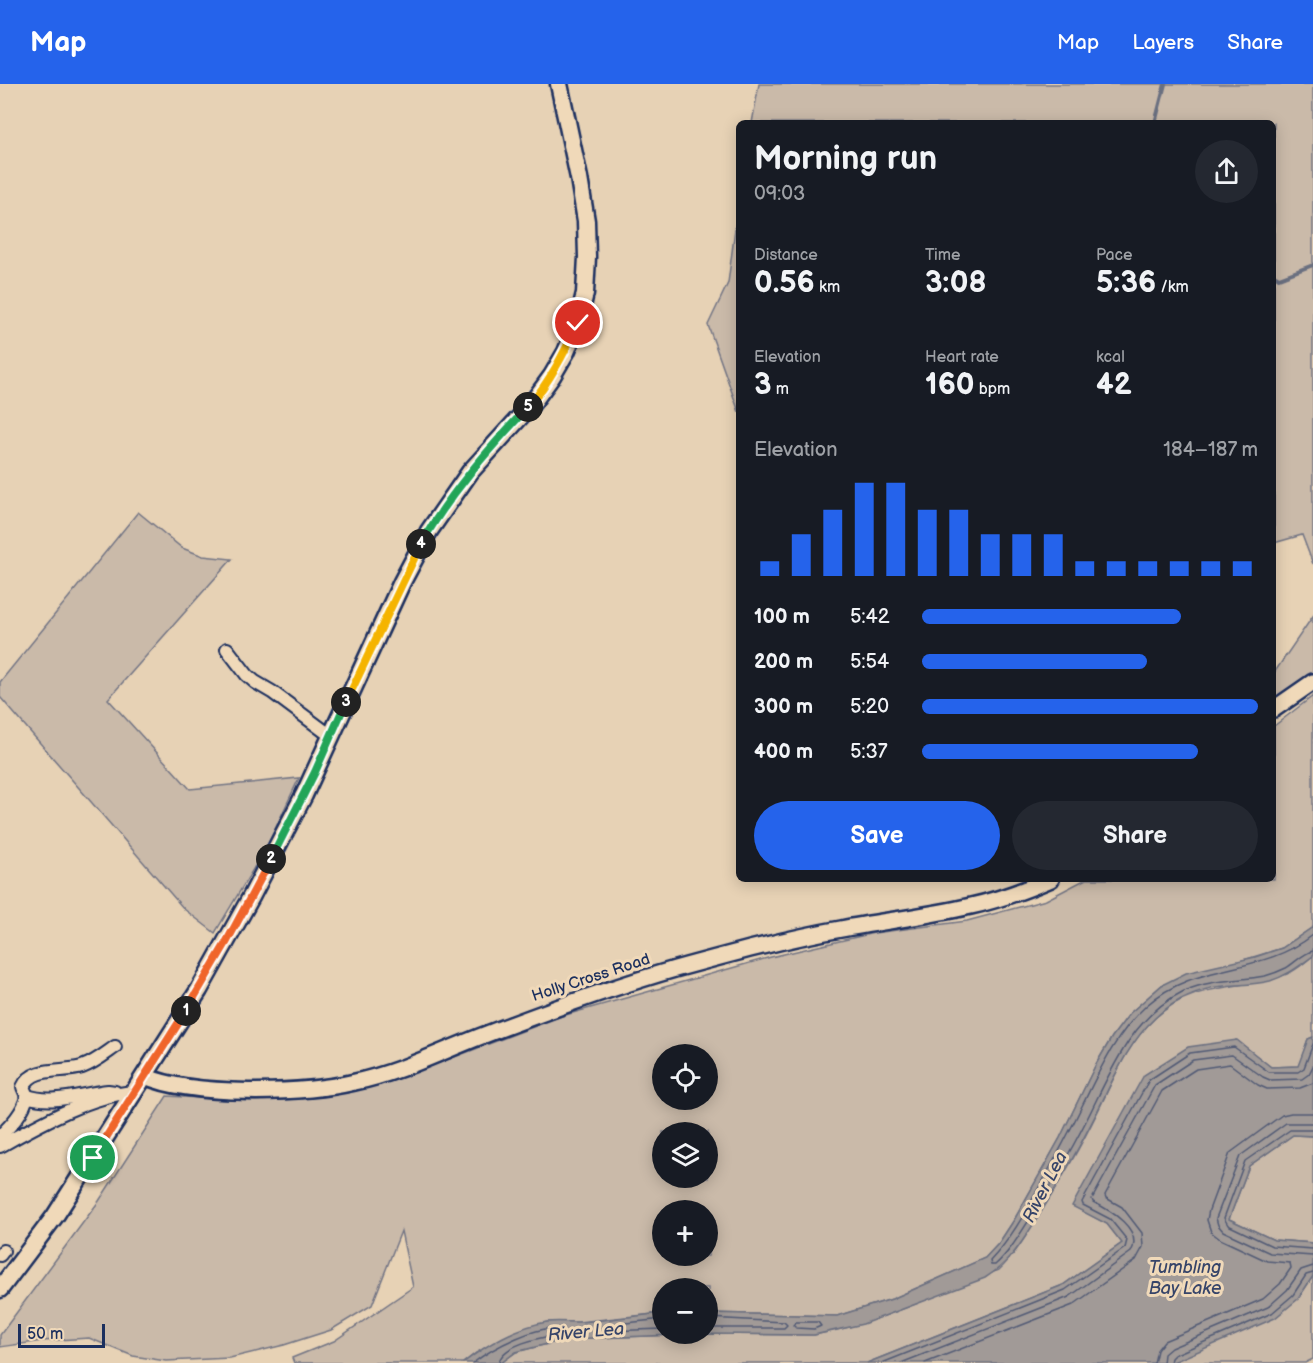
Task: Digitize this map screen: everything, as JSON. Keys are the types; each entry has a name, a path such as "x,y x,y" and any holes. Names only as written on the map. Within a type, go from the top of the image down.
{"main road":[{"path":"0,1289 55,1216 127,1093 145,1076 200,990 290,822 402,582 429,531 470,472 530,406 566,352 578,323 585,293 588,257 586,221 579,178 559,84"}],"street":[{"path":"227,649 255,682 331,736"},
{"path":"1276,708 1313,682"},
{"name":"Holly Cross Road","path":"145,1076 157,1081 188,1087 227,1090 311,1088 354,1083 396,1071 587,996 674,969 838,929 970,906 1016,894 1044,882"},
{"path":"0,1136 25,1103 27,1096 23,1087 31,1076 82,1066 115,1047"},
{"path":"27,1096 39,1100 108,1090 127,1093"},
{"path":"0,1146 54,1117 127,1093"}],"shaded area":[{"path":"759,84 1313,84 1313,564 1302,535 1276,542 1276,120 753,120"},
{"path":"736,221 736,404 708,325 728,283"},
{"path":"138,512 182,548 203,556 232,559 108,699 190,789 299,778 268,844 215,933 184,909 0,697 0,682"},
{"path":"1313,616 1313,674 1276,701 1276,670"},
{"path":"1313,696 1313,927 1282,948 1162,985 1130,1013 1096,1064 1060,1138 1014,1220 999,1243 985,1258 892,1299 837,1316 718,1313 718,1278 652,1278 652,1314 578,1322 547,1322 527,1328 476,1353 463,1363 294,1363 292,1358 334,1341 413,1287 401,1231 372,1305 331,1330 284,1345 230,1358 166,1361 133,1356 89,1338 0,1347 0,1335 99,1201 167,1096 250,1101 298,1099 338,1094 389,1082 562,1016 771,957 874,933 967,921 1046,900 1080,882 1276,882 1276,724"},
{"path":"1313,956 1313,1037 1308,1039 1299,1066 1271,1067 1236,1040 1103,1151 1073,1206 1107,1224 1122,1243 1063,1285 867,1363 501,1363 516,1352 567,1339 652,1336 652,1344 718,1344 718,1334 814,1335 885,1316 999,1270 1021,1244 1062,1178 1083,1141 1114,1076 1136,1040 1155,1018 1170,1006 1202,992 1269,979 1297,969"},
{"path":"1293,1135 1313,1136 1313,1243 1274,1240 1229,1219 1249,1166"},
{"path":"1313,1276 1313,1359 1305,1363 1171,1363 1298,1299"}],"water":[{"name":"River Lea","path":"1313,927 1313,956 1293,970 1270,981 1211,988 1196,993 1181,999 1155,1018 1136,1040 1120,1065 1088,1131 1053,1193 1021,1243 994,1272 985,1278 863,1324 814,1335 718,1334 718,1313 837,1316 892,1299 985,1258 999,1243 1014,1220 1060,1138 1096,1064 1130,1013 1162,985 1186,973 1255,957 1282,948"},
{"name":"Tumbling Bay Lake","path":"1313,1037 1313,1136 1293,1135 1249,1166 1229,1219 1274,1240 1313,1243 1313,1276 1298,1299 1275,1318 1171,1363 867,1363 1063,1285 1122,1243 1107,1224 1072,1206 1144,1075 1188,1047 1237,1040 1271,1067 1298,1066 1308,1039"},
{"name":"River Lea","path":"652,1314 652,1336 567,1339 516,1352 501,1363 463,1363 503,1337 536,1324"}],"waterway":[{"path":"1156,120 1165,84"},
{"path":"1276,276 1279,278 1313,265"}],"route":[{"path":"93,1158 200,990 251,897 315,772 402,582 429,531 470,472 530,406 552,376 566,352 578,323"}]}
